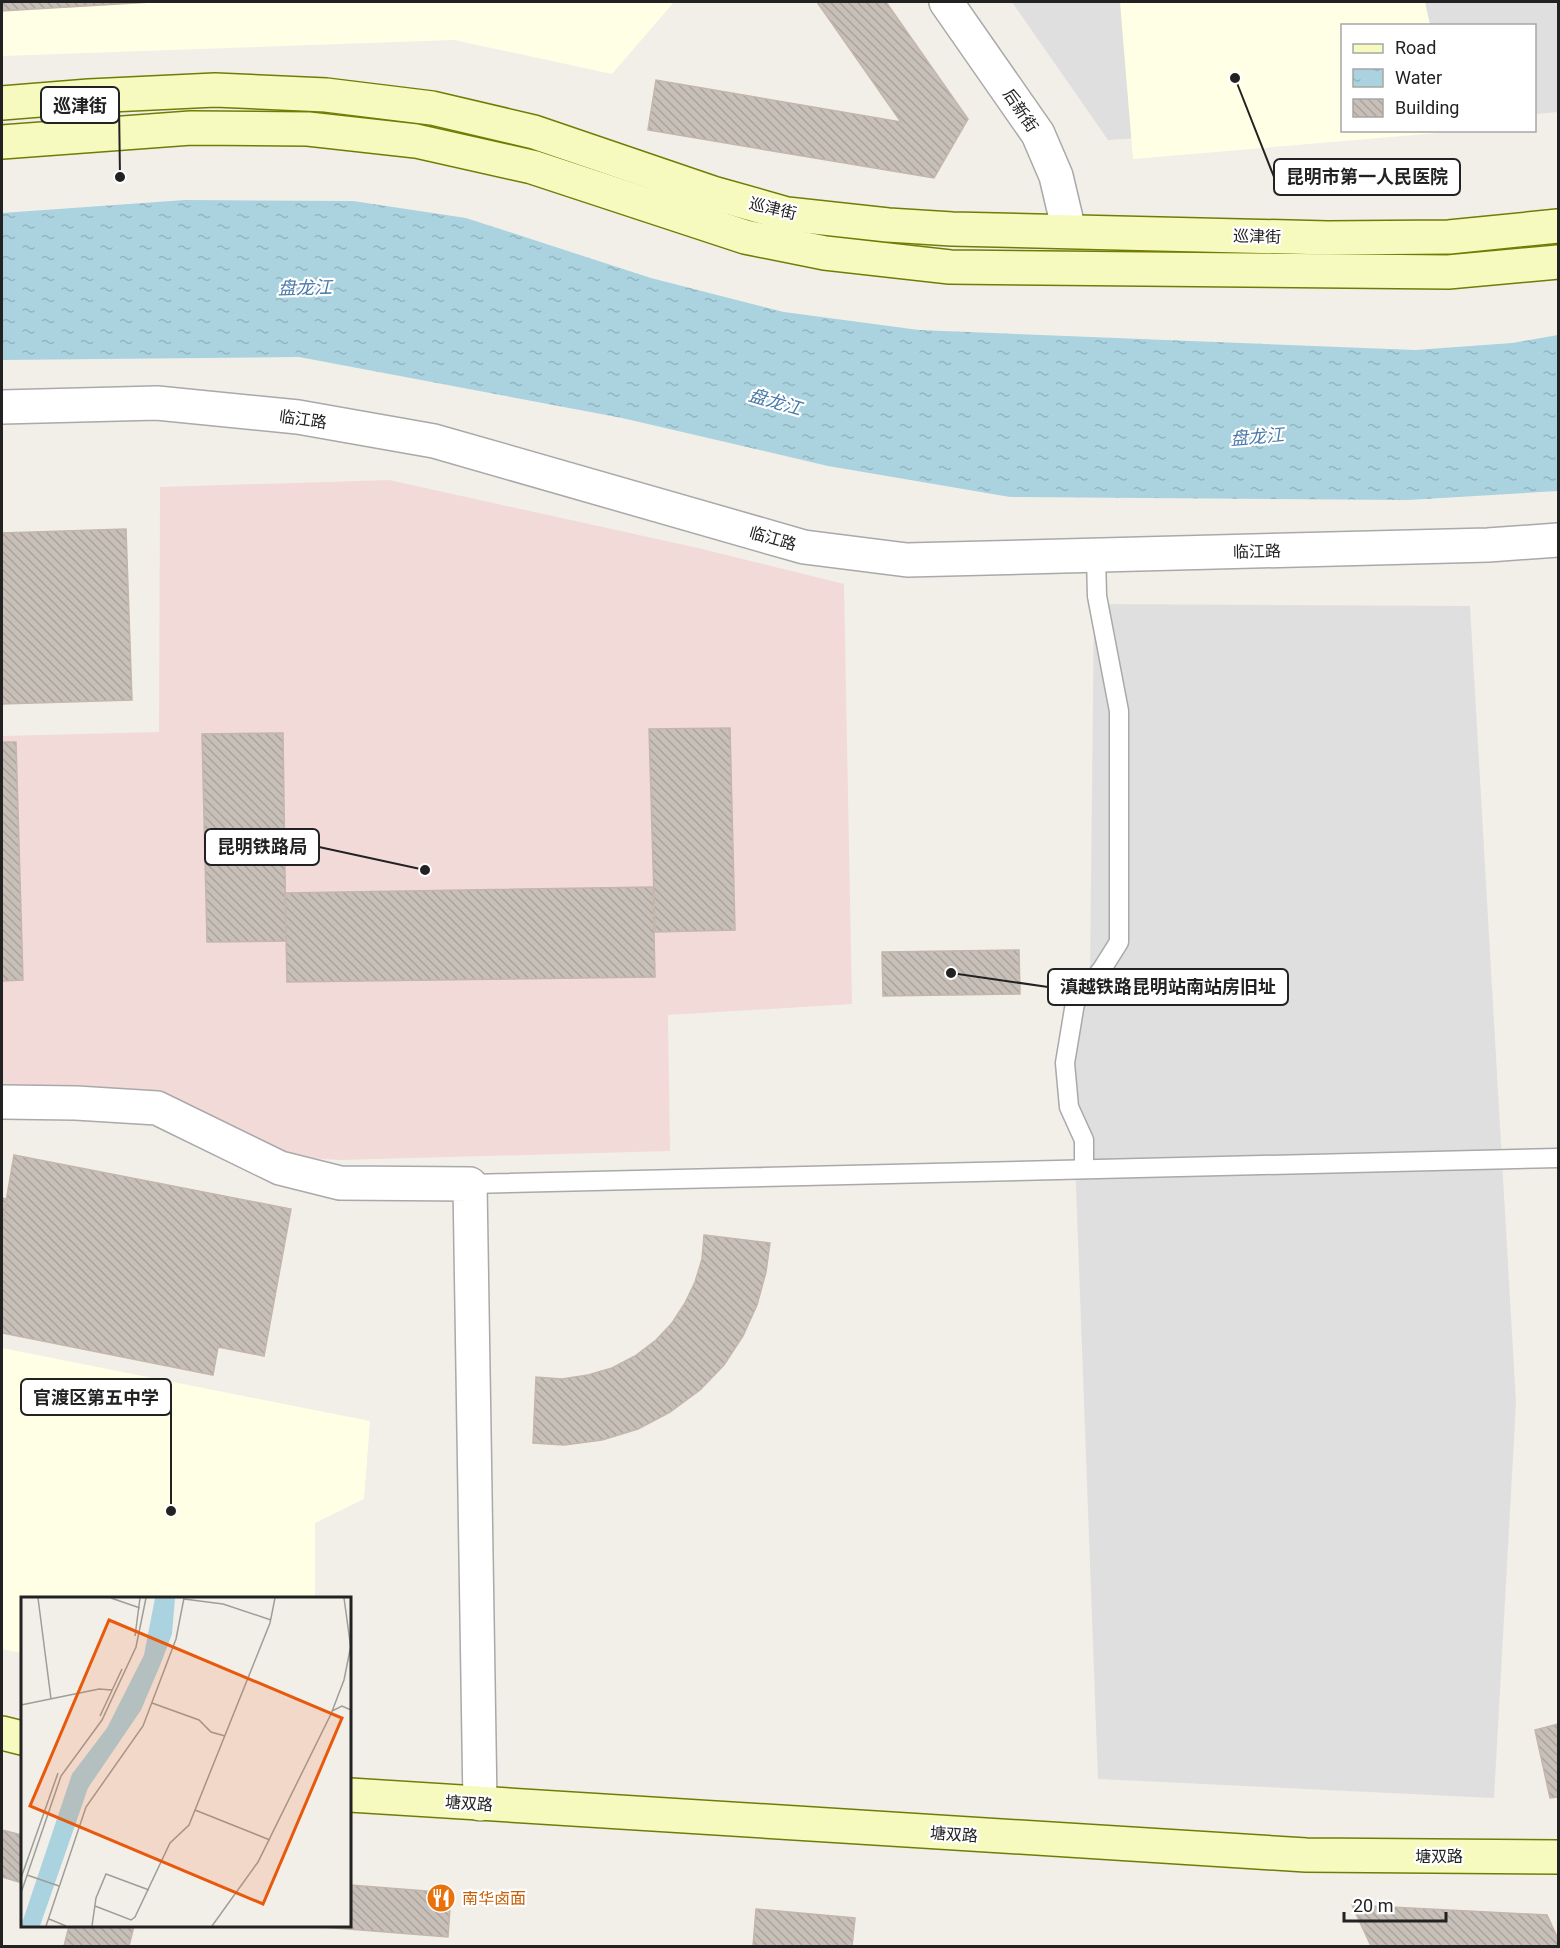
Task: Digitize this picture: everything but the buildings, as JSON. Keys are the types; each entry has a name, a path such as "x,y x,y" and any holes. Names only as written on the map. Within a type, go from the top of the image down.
{"main road":[{"name":"巡津街","path":"2,104 89,96 215,90 326,95 432,108 534,132 713,192 787,214 888,225 1328,238 1449,237 1558,226"},
{"name":"巡津街","path":"2,142 191,128 308,129 416,141 532,167 745,237 825,253 950,267 1448,272 1558,262"},
{"path":"2,1733 21,1738"},
{"name":"塘双路","path":"351,1795 1306,1855 1558,1857"}],"street":[{"name":"后新街","path":"946,2 1038,134 1056,176 1069,231"},
{"name":"临江路","path":"2,407 157,403 298,417 434,441 804,546 907,560 1488,545 1558,540"},
{"path":"2,1102 76,1103 157,1108 280,1168 340,1184 470,1184 480,1804"}],"lane":[{"path":"1084,1169 1084,1140 1070,1107 1065,1063 1075,1003 1102,969 1119,942 1119,711 1097,597 1096,555"},
{"path":"470,1184 1558,1158"}],"shaded area":[{"path":"2,2 674,2 612,74 454,40 2,56"},
{"path":"1012,2 1558,2 1558,112 1536,114 1536,24 1341,24 1341,126 1108,140"},
{"path":"1120,2 1425,2 1430,24 1341,24 1341,132 1450,132 1133,159"},
{"path":"389,480 698,548 844,584 852,1004 668,1015 670,1151 340,1160 290,1157 237,1134 166,1093 2,1093 2,736 159,732 160,487"},
{"path":"1094,604 1470,606 1516,1403 1494,1798 1098,1779 1069,999 1090,974"},
{"path":"2,1348 370,1421 364,1499 315,1523 315,1597 21,1597 21,1653 2,1649"}],"water":[{"name":"盘龙江","path":"185,200 353,201 466,218 651,278 784,312 919,330 1415,350 1512,343 1558,335 1558,491 1408,500 1010,497 828,466 622,418 299,357 2,360 2,213"}],"place":[{"name":"昆明市第一人民医院","path":"1235,78"},
{"name":"巡津街","path":"120,177"},
{"name":"昆明铁路局","path":"425,870"},
{"name":"滇越铁路昆明站南站房旧址","path":"951,973"},
{"name":"官渡区第五中学","path":"171,1511"},
{"name":"南华卤面","path":"441,1898"}]}
